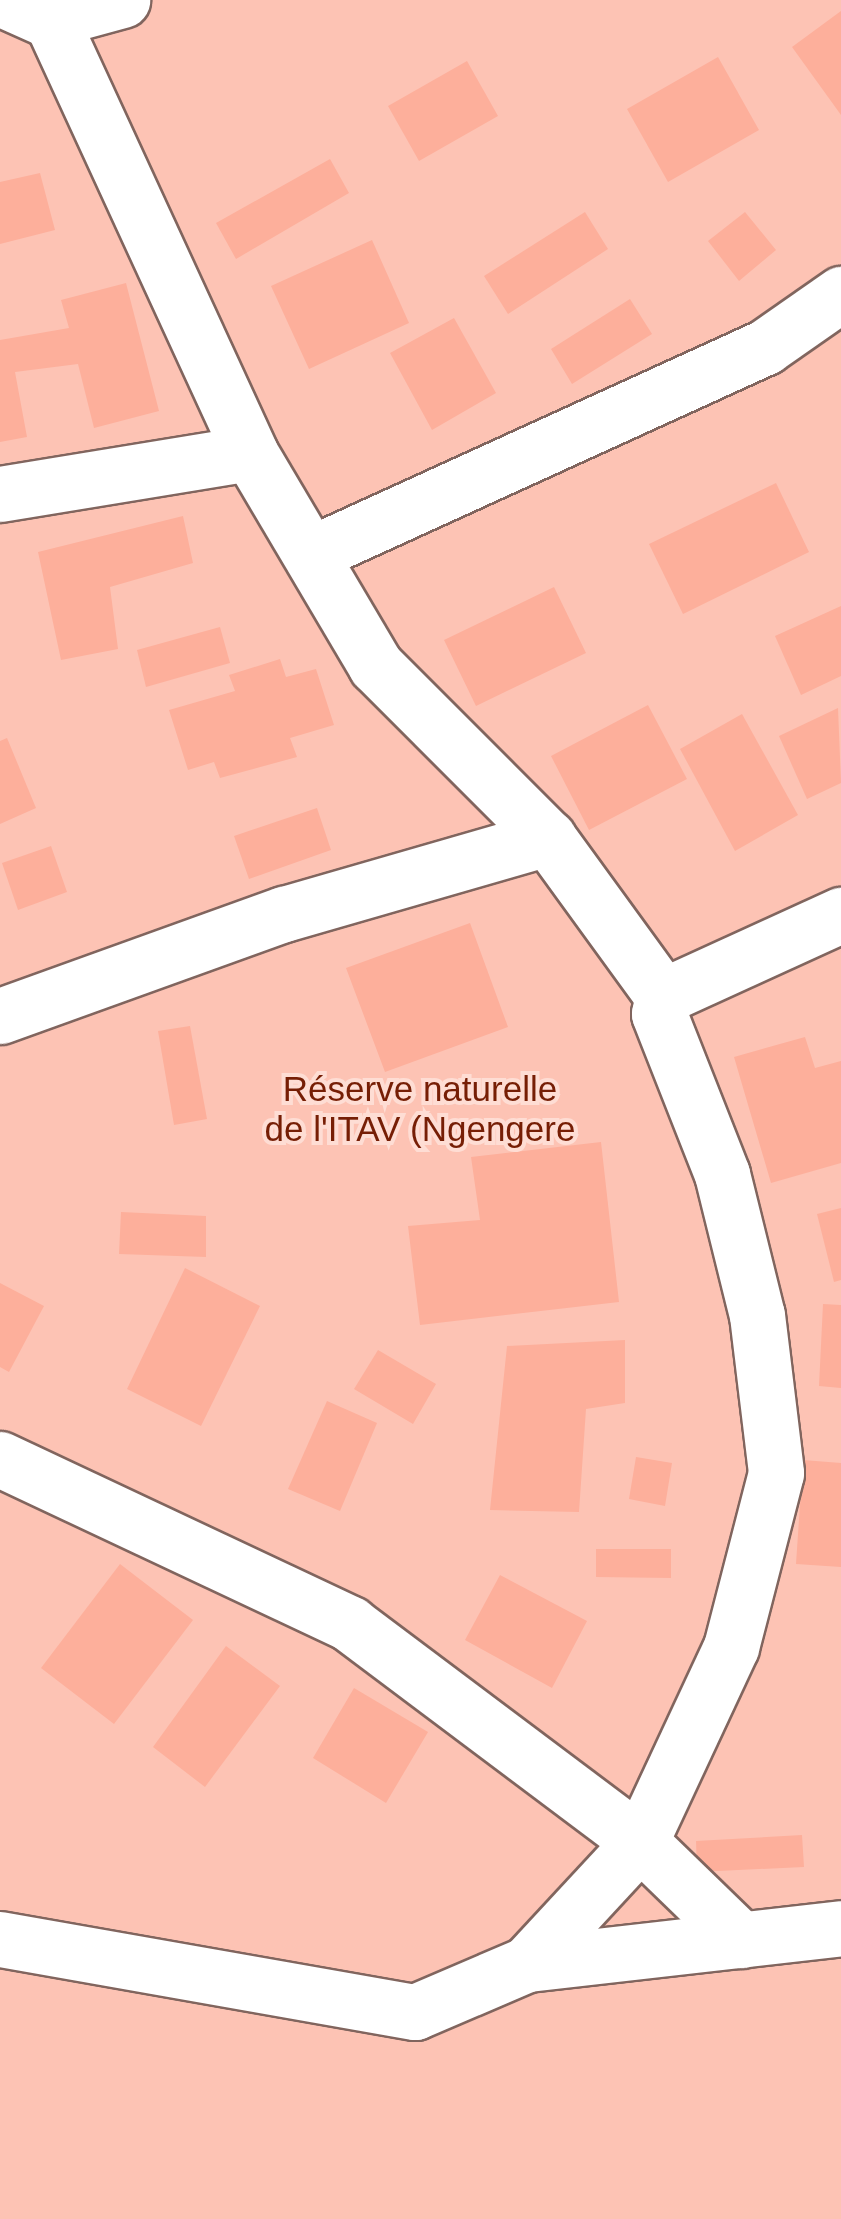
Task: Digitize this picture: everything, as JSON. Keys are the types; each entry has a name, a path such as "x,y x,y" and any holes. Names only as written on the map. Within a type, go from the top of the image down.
{"street":[{"path":"122,0 32,7 250,453 313,553 376,666 548,838 662,996 659,1014 722,1174 758,1316 776,1473 731,1647 640,1842 527,1964"},
{"path":"313,553 765,347 841,294"},
{"path":"0,494 250,453"},
{"path":"0,1016 284,914 548,838"},
{"path":"662,996 841,915"},
{"path":"0,1460 350,1624 640,1842 741,1940"},
{"path":"0,1939 415,2012 527,1964 841,1928"}],"green space":[{"name":"Réserve naturelle de l'ITAV (Ngengere","path":"0,0 841,0 841,2219 0,2219"}],"building":[{"path":"841,11 841,115 792,47"},
{"path":"718,57 759,130 668,182 627,109"},
{"path":"467,61 498,116 419,161 388,106"},
{"path":"330,159 349,193 236,259 216,223"},
{"path":"40,173 55,230 0,244 0,182"},
{"path":"585,212 608,249 508,314 484,276"},
{"path":"745,212 776,250 739,281 708,241"},
{"path":"372,240 409,323 309,369 271,286"},
{"path":"126,283 159,411 94,428 78,364 15,372 27,437 0,442 0,340 69,328 61,300"},
{"path":"630,299 652,334 572,384 551,349"},
{"path":"454,318 496,393 432,430 390,353"},
{"path":"776,483 809,552 683,614 649,544"},
{"path":"183,516 193,563 110,587 118,649 61,660 38,552"},
{"path":"554,587 586,653 476,706 444,640"},
{"path":"841,606 841,676 801,695 775,636"},
{"path":"220,627 230,663 146,687 137,650"},
{"path":"280,659 286,677 316,669 334,725 290,738 297,757 220,778 214,762 188,770 169,710 235,691 229,675"},
{"path":"648,705 687,779 589,830 551,756"},
{"path":"838,708 841,783 807,799 779,736"},
{"path":"742,714 798,815 735,851 680,749"},
{"path":"7,738 36,808 0,824 0,741"},
{"path":"317,808 331,850 249,879 234,836"},
{"path":"51,846 67,892 18,910 2,863"},
{"path":"470,923 508,1027 385,1072 346,968"},
{"path":"190,1026 207,1119 174,1125 158,1031"},
{"path":"805,1037 815,1068 841,1061 841,1163 771,1183 734,1057"},
{"path":"601,1142 619,1302 420,1325 408,1226 480,1220 471,1157"},
{"path":"841,1208 841,1280 834,1282 817,1214"},
{"path":"121,1212 206,1216 206,1257 119,1254"},
{"path":"185,1268 260,1306 201,1426 127,1389"},
{"path":"0,1283 44,1306 9,1372 0,1367"},
{"path":"823,1304 841,1305 841,1388 819,1386"},
{"path":"625,1340 625,1403 586,1409 579,1512 490,1510 507,1346"},
{"path":"378,1350 436,1384 413,1424 354,1389"},
{"path":"327,1401 377,1423 340,1511 288,1489"},
{"path":"636,1457 672,1463 665,1506 629,1499"},
{"path":"803,1460 841,1463 841,1567 796,1564"},
{"path":"596,1549 671,1549 671,1578 596,1577"},
{"path":"120,1564 193,1620 114,1724 41,1668"},
{"path":"500,1575 587,1621 552,1688 465,1640"},
{"path":"226,1646 280,1686 205,1787 153,1747"},
{"path":"354,1688 428,1732 386,1803 313,1758"},
{"path":"802,1835 804,1867 697,1872 696,1841"}]}
